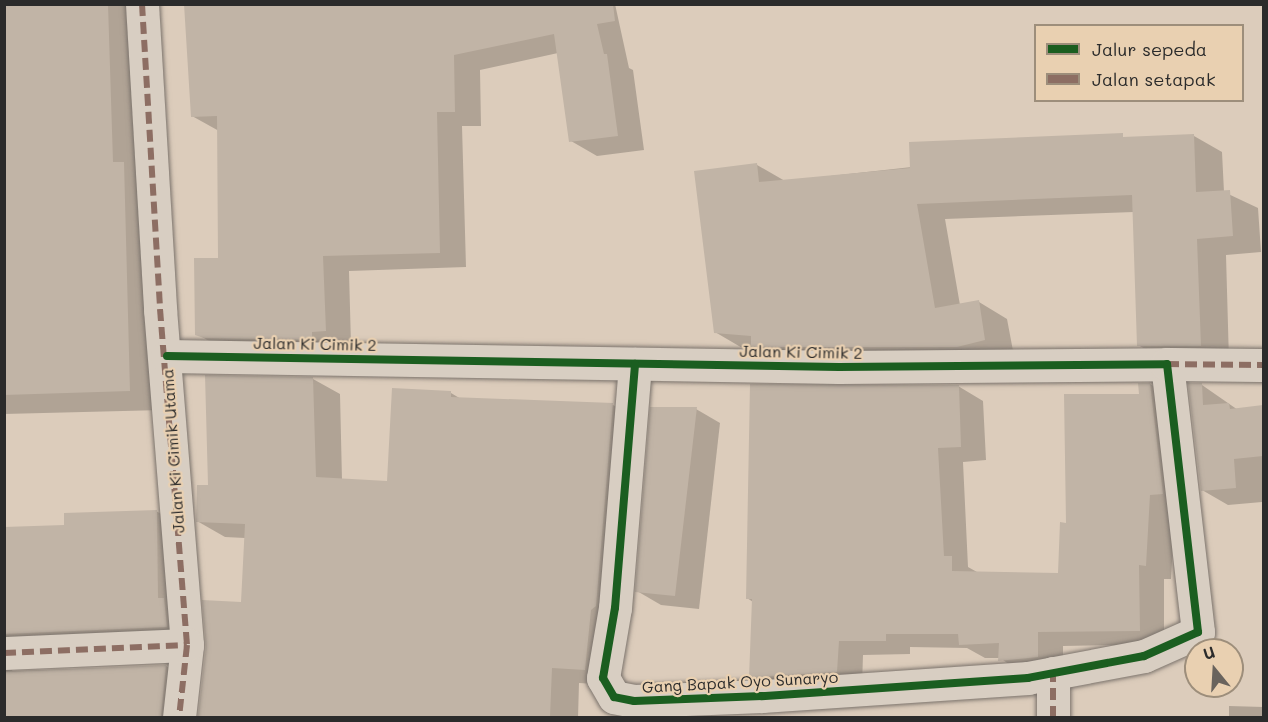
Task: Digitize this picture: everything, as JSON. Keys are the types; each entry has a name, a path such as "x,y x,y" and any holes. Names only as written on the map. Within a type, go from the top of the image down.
{"street":[{"name":"Jalan Ki Cimik Utama","path":"142,4 159,286 167,356 188,645 179,717"},
{"name":"Jalan Ki Cimik 2","path":"167,356 635,364 1263,365"},
{"name":"Gang Bapak Oyo Sunaryo","path":"635,364 615,608 603,678 614,698 634,701 762,696 1028,678 1144,656 1198,631 1167,364"},
{"path":"4,653 188,645"},
{"path":"1053,673 1053,717"}],"building":[{"path":"4,4 108,4 113,162 124,162 130,391 4,395"},
{"path":"184,4 613,4 615,21 597,24 604,54 607,54 618,136 569,142 554,34 454,55 455,112 437,112 440,253 323,256 326,331 312,332 312,340 204,338 195,335 194,258 218,258 217,116 191,117"},
{"path":"1123,133 1123,137 1194,134 1196,192 1230,190 1233,236 1197,239 1201,346 1137,346 1132,195 917,204 935,308 979,300 985,340 957,347 751,347 751,336 714,333 694,171 757,163 759,182 910,168 909,142"},
{"path":"205,375 313,377 316,477 387,481 392,388 451,391 451,397 613,403 596,606 591,610 585,670 552,668 550,717 198,717 206,647 202,600 241,602 245,524 196,522 197,485 208,485"},
{"path":"1138,383 1150,383 1163,494 1150,495 1146,566 1139,565 1140,631 1038,632 1038,657 998,661 999,643 959,645 958,634 886,634 886,641 839,641 837,672 749,678 752,599 746,599 750,384 959,385 961,447 938,448 944,556 952,556 952,571 1058,573 1060,522 1066,523 1064,394 1139,394"},
{"path":"1188,383 1202,383 1203,405 1229,403 1230,409 1263,405 1263,456 1234,459 1236,488 1201,491"},
{"path":"650,407 697,407 675,596 635,592"},
{"path":"157,510 158,598 164,598 167,627 4,634 4,527 64,525 64,513"},
{"path":"166,665 161,717 5,717 4,672"}],"marked path":[{"path":"142,4 160,309 187,645 179,718"},
{"path":"1167,364 1264,365"},
{"path":"4,653 187,645"},
{"path":"1053,673 1053,718"}],"cycle path":[{"path":"167,356 839,367 1167,364 1198,632 1144,656 1028,678 762,696 634,701 614,697 603,678 615,608 635,364"}]}
